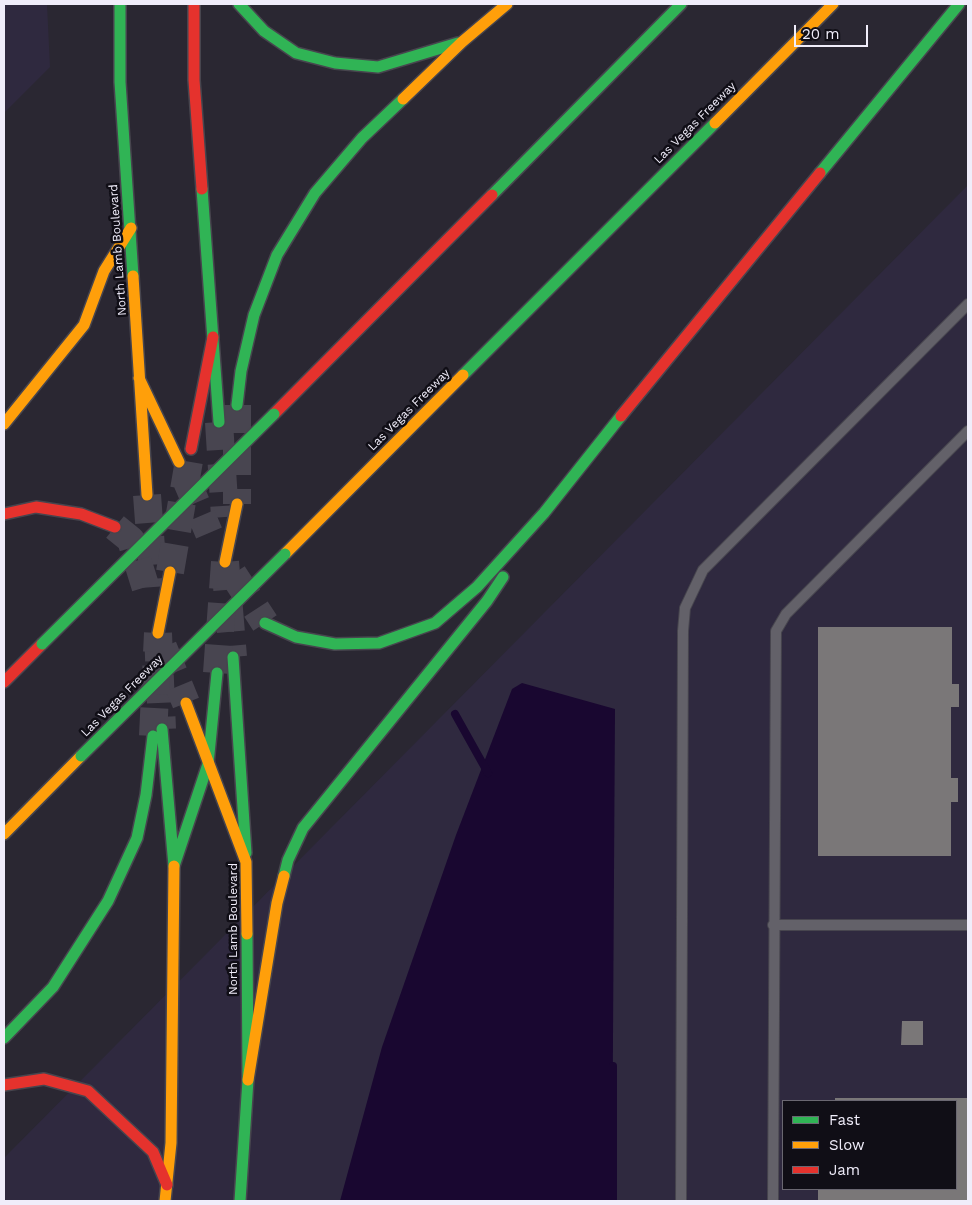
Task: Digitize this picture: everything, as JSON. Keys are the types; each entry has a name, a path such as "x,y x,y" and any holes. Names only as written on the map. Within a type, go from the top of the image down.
{"main road":[{"name":"North Lamb Boulevard","path":"120,4 120,82 148,495"},
{"path":"194,4 194,80 219,422"},
{"path":"239,4 264,32 296,53 335,63 378,67 462,42"},
{"path":"237,405 241,371 254,315 277,255 316,193 362,138 462,42 506,4"},
{"path":"4,682 274,414 681,4"},
{"name":"Las Vegas Freeway","path":"4,834 833,4"},
{"path":"265,623 296,637 335,644 379,643 435,623 477,587 544,513 644,386 959,4"},
{"path":"4,424 84,325 104,271 131,228"},
{"path":"191,449 213,337"},
{"path":"140,378 179,462"},
{"path":"225,562 237,504"},
{"path":"4,514 36,506 81,514 115,527"},
{"path":"248,1080 277,903 288,860 303,828 488,601 544,513"},
{"path":"225,517 225,562"},
{"path":"217,548 225,562"},
{"path":"158,633 170,572"},
{"path":"154,587 158,633"},
{"path":"150,604 158,633"},
{"name":"North Lamb Boulevard","path":"233,657 246,862 248,1080 240,1201"},
{"path":"174,866 208,764 217,674"},
{"path":"186,703 246,862"},
{"path":"4,1038 53,986 108,901 137,838 158,732 174,866 171,1143 166,1201"},
{"path":"4,1085 44,1079 88,1091 153,1152 167,1185"}],"lane":[{"path":"682,1201 683,651 685,608 693,587 703,570 968,304"},
{"path":"772,1201 776,631 786,614 968,431"},
{"path":"773,925 968,924"}],"shaded area":[{"path":"4,4 47,4 50,67 4,113"},
{"path":"968,185 968,1201 4,1201 4,1158"},
{"path":"522,683 615,709 612,1201 340,1201 382,1047 456,835 512,689"}],"building":[{"path":"818,627 952,627 952,684 959,684 959,707 951,707 951,778 958,778 958,802 951,802 951,856 818,856"},
{"path":"902,1021 923,1021 923,1045 901,1045"},
{"path":"835,1098 968,1098 968,1201 818,1201 818,1190 957,1190 957,1100 835,1100"}],"waterway":[{"path":"455,714 488,773"},
{"path":"613,1066 613,1201"}],"tunnel":[{"path":"237,405 237,504"},
{"path":"219,422 225,517"},
{"path":"170,572 191,449"},
{"path":"185,477 209,533"},
{"path":"147,495 154,587"},
{"path":"115,527 131,540 148,595"},
{"path":"225,562 233,657"},
{"path":"217,673 225,562"},
{"path":"233,574 265,623"},
{"path":"158,633 162,729"},
{"path":"153,736 158,633"},
{"path":"163,647 186,703"}],"traffic: fast":[{"path":"120,4 120,82 133,276"},
{"path":"239,4 264,31 296,53 335,63 378,67 458,43"},
{"path":"492,195 681,4"},
{"path":"820,173 959,4"},
{"path":"237,405 241,371 254,315 277,255 315,193 362,138 403,99"},
{"path":"463,375 715,123"},
{"path":"202,189 219,422"},
{"path":"42,644 274,414"},
{"path":"265,623 296,637 335,644 379,643 435,623 477,587 544,513 621,416"},
{"path":"81,756 285,554"},
{"path":"284,876 288,860 303,828 487,601 503,577"},
{"path":"233,657 246,853"},
{"path":"174,866 208,764 217,673"},
{"path":"162,729 174,866"},
{"path":"4,1038 53,987 108,901 137,838 146,795 153,736"},
{"path":"240,1201 248,1080 247,934"}],"traffic: slow":[{"path":"403,99 462,42 507,4"},
{"path":"715,123 833,4"},
{"path":"4,424 84,325 104,271 131,228"},
{"path":"133,276 147,495"},
{"path":"285,554 463,375"},
{"path":"139,378 179,462"},
{"path":"225,562 237,504"},
{"path":"158,633 170,572"},
{"path":"186,703 246,862"},
{"path":"4,834 81,756"},
{"path":"246,862 247,934"},
{"path":"165,1201 171,1143 174,866"},
{"path":"248,1080 277,903 284,876"}],"traffic: jam":[{"path":"194,4 194,80 202,189"},
{"path":"621,416 820,173"},
{"path":"274,414 492,195"},
{"path":"191,449 213,337"},
{"path":"4,514 36,507 81,514 115,527"},
{"path":"4,682 42,644"},
{"path":"4,1085 44,1079 88,1091 153,1152 167,1185"}]}
